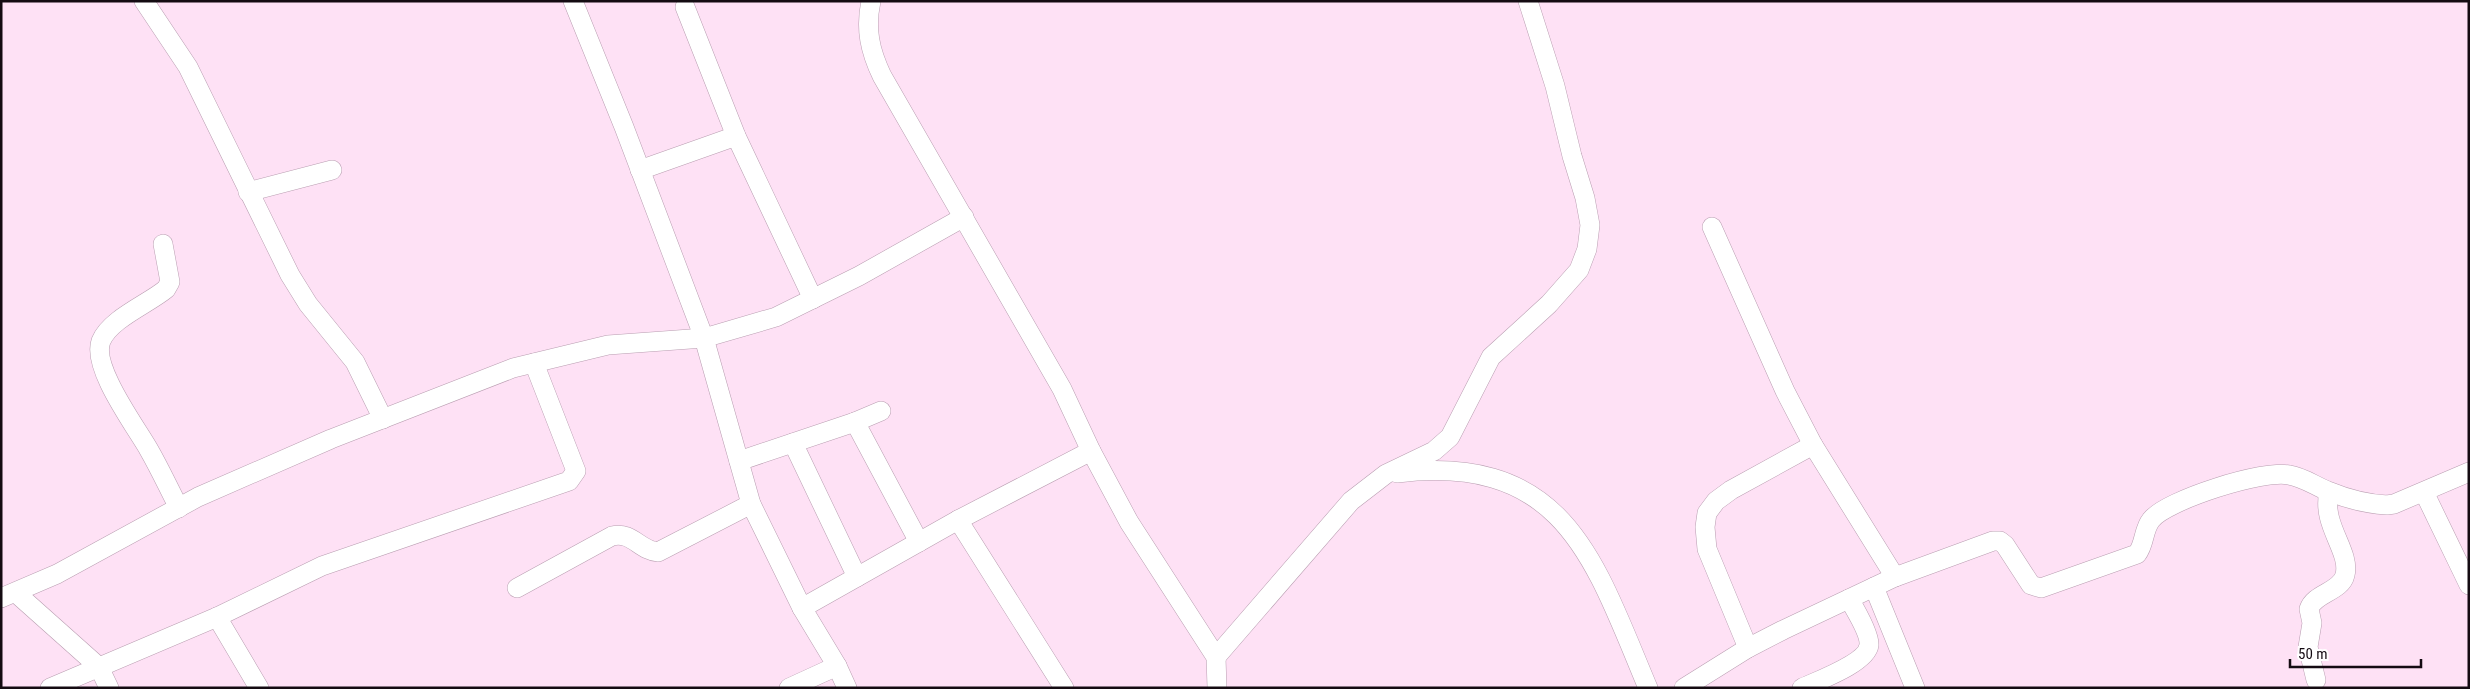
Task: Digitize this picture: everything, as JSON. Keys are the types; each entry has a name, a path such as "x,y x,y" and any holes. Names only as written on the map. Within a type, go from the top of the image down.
{"street":[{"path":"144,1 176,46 188,67 290,275 308,304 355,362 383,419"},
{"path":"573,1 704,338 751,504 802,608 848,688"},
{"path":"870,1 869,43 875,61 907,124 964,216 1062,389 1091,451 1129,522 1216,657 1217,688"},
{"path":"1216,657 1351,501 1386,474 1434,451 1450,436 1491,357 1563,290 1580,270 1587,249 1590,224 1585,198 1572,156 1556,86 1528,1"},
{"path":"685,7 736,136 813,299"},
{"path":"640,170 736,136"},
{"path":"248,192 332,170"},
{"path":"109,688 98,668 9,595 57,574 178,508 240,477 383,419 513,368 608,345 704,338 776,317 859,276 964,216"},
{"path":"1712,227 1784,391 1813,445 1895,577"},
{"path":"163,244 170,282 166,289 110,327 101,342 100,356 106,374 149,450 178,508"},
{"path":"50,688 217,618 322,566 569,481 576,471 534,363"},
{"path":"739,461 855,422 881,411"},
{"path":"855,422 919,542"},
{"path":"793,443 857,577"},
{"path":"1748,648 1706,550 1705,527 1708,513 1716,501 1731,490 1813,445"},
{"path":"802,608 958,520 1091,451"},
{"path":"1386,474 1427,469 1468,472 1505,482 1539,500 1562,520 1578,539 1604,585 1648,688"},
{"path":"1684,688 1748,648 1895,577 1993,541 2000,541 2031,585 2042,588 2137,554 2143,547 2152,519 2201,493 2254,477 2278,473 2292,475 2329,492 2387,505 2424,492 2469,472"},
{"path":"2316,680 2308,647 2312,623 2309,609 2314,602 2342,581 2346,570 2327,512 2329,492"},
{"path":"2424,492 2469,585"},
{"path":"517,588 612,536 620,534 629,537 652,552 658,552 751,504"},
{"path":"958,520 1064,688"},
{"path":"1874,587 1915,688"},
{"path":"1802,688 1856,662 1868,649 1869,644 1866,632 1849,599"},
{"path":"217,618 260,688"},
{"path":"789,688 837,666"}]}
